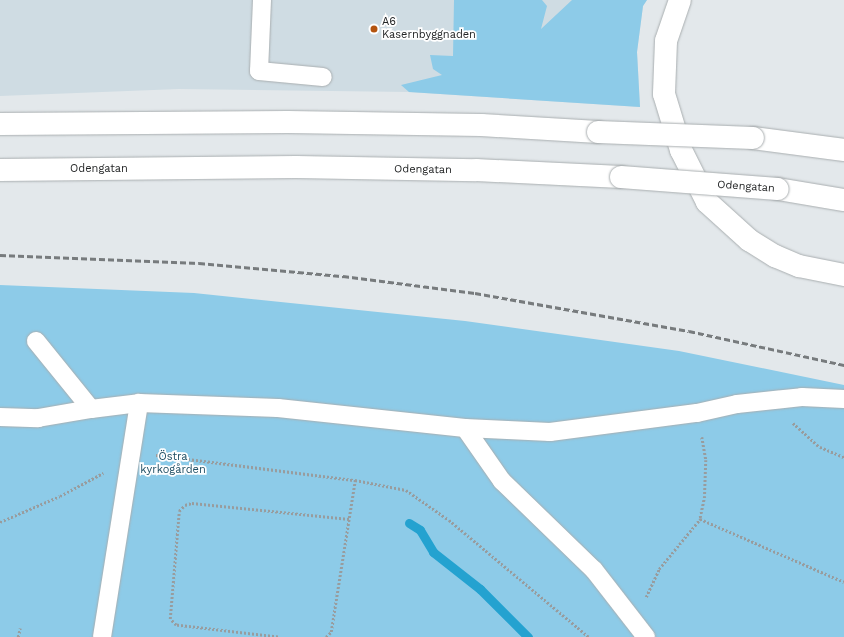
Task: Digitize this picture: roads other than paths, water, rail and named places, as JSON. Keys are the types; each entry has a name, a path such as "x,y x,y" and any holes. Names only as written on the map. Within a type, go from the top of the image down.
{"main road":[{"path":"680,0 666,41 664,94 681,150 707,202 749,240 775,256 799,266 844,275"},
{"path":"0,124 319,122 481,125 598,132 753,138 844,150"},
{"name":"Odengatan","path":"0,170 296,167 476,170 621,177 778,189 844,200"}],"lane":[{"path":"262,0 259,71 323,77"},
{"path":"36,340 91,409"},
{"path":"0,417 38,418 139,403 278,408 465,428 550,432 697,413 737,404 802,397 844,399"},
{"path":"102,637 139,403"},
{"path":"465,428 502,481 594,570 644,633"}],"waterway":[{"path":"409,523 420,530 433,552 480,589 528,637"}],"railway":[{"path":"0,255 199,263 343,276 475,293 689,331 844,365"}],"place":[{"name":"A6 Kasernbyggnaden","path":"374,29"}],"park label":[{"name":"Östra kyrkogården","path":"173,464"}]}
